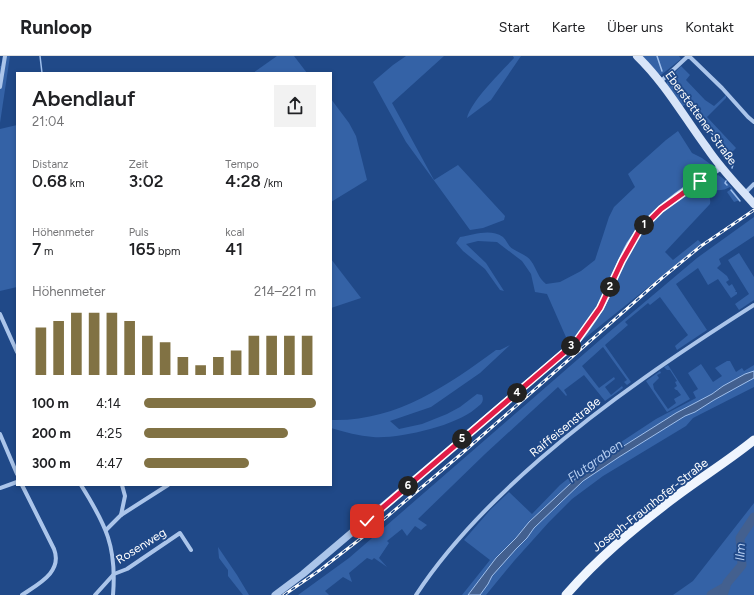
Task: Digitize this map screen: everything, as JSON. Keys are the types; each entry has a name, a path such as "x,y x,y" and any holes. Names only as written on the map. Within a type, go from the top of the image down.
{"main road":[{"name":"Eberstettener Straße","path":"637,56 660,82 728,176 754,204"},
{"name":"Joseph-Fraunhofer-Straße","path":"566,595 586,572 618,542 670,501 754,440"}],"street":[{"path":"0,87 5,56"},
{"path":"660,82 687,57 690,57 754,122"},
{"path":"275,595 309,569 575,343 600,308 627,250 644,225 667,204 721,167"},
{"path":"744,194 754,184"},
{"name":"Raiffeisenstraße","path":"416,595 438,563 481,514 508,487 557,444 637,382 754,305"},
{"path":"0,314 2,326 16,350"},
{"path":"0,434 16,472"},
{"path":"0,488 16,482"},
{"path":"22,486 54,549 56,559 53,570 49,575 22,595"},
{"path":"82,486 106,530 112,550 114,574 113,595"},
{"path":"121,515 124,496 122,486"},
{"path":"106,530 121,515 166,486"},
{"name":"Rosenweg","path":"114,574 127,569 180,533 191,550"},
{"path":"95,595 114,574"}],"shaded area":[{"path":"3,56 10,56 0,123 0,66"},
{"path":"277,56 294,56 306,72 254,72"},
{"path":"406,56 444,56 392,103 434,180 458,165 505,216 504,220 483,228 470,230 406,142 373,82"},
{"path":"513,56 521,56 491,100 467,118 474,103 514,58"},
{"path":"642,56 679,56 681,59 661,75 658,74"},
{"path":"681,66 690,75 686,80 705,100 714,106 726,95 726,98 707,117 736,148 731,153 687,103 682,107 667,86 667,81"},
{"path":"332,100 349,123 356,136 367,180 332,201"},
{"path":"16,125 16,287 0,291 0,129"},
{"path":"678,131 692,153 713,166 642,223 587,324 569,344 547,294 535,292 531,274 522,261 497,242 478,241 466,244 486,263 504,291 500,290 485,269 463,251 456,243 460,237 482,233 498,234 503,237 511,248 529,259 541,279 546,284 560,282 581,271 595,260 609,217 614,207 635,187 628,174"},
{"path":"718,175 728,183 740,200 734,202 727,192 731,189 730,187 718,190 708,188 706,186 708,181"},
{"path":"696,187 699,187 707,192 710,198 710,204 665,252 673,260 698,240 702,244 580,342 626,255 657,216 675,200"},
{"path":"754,217 754,236 719,259 721,264 717,268 727,276 729,280 726,282 729,286 732,284 737,294 731,298 718,279 708,285 698,268 676,284 707,330 677,350 675,346 688,335 660,297 650,305 648,303 625,322 628,325 605,345 631,382 627,385 624,382 627,380 603,347 582,366 599,388 614,377 615,379 605,387 611,395 622,386 623,388 605,401 584,375 564,390 567,395 566,396 558,387 485,454 418,519 427,525 421,530 415,526 407,536 402,529 387,541 389,543 379,558 387,567 374,558 372,560 367,558 349,573 352,582 343,577 325,591 329,595 298,595 349,558 608,333 697,258"},
{"path":"739,253 754,277 754,300 739,310 735,304 749,294 728,260"},
{"path":"332,260 361,298 332,308"},
{"path":"510,345 480,373 431,407 390,421 399,429 422,424 460,407 477,394 482,395 483,400 480,405 454,421 411,434 384,437 362,436 332,428 332,420 354,419 377,415 419,399 459,376 496,350 500,350"},
{"path":"727,361 730,361 736,372 742,368 744,371 754,365 754,387 693,418 686,426 603,476 572,499 549,522 486,595 462,595 490,560 464,540 491,509 509,492 532,514 560,485 580,469 656,419 696,398 693,392 698,389 688,373 701,364 713,382 722,376 715,368"},
{"path":"668,365 690,399 667,412 646,381 660,371 661,373 657,375 659,378 653,384 654,389 668,409 676,403 674,399 681,395 674,388 677,386 675,382 677,381 670,370 667,370 664,367"},
{"path":"754,371 754,378 695,412 685,416 583,481 534,528 527,538 492,576 480,595 468,595 496,558 516,538 529,522 584,471 676,413 745,374"},
{"path":"754,503 754,595 673,595 693,581"},
{"path":"218,547 249,595 243,595 228,576 228,570 219,558"}],"waterway":[{"path":"40,56 42,72"},
{"path":"657,56 662,71"},
{"path":"671,84 729,154 734,161 732,168"},
{"path":"726,181 725,183 727,185"},
{"path":"731,190 740,201"},
{"name":"Ilm","path":"723,595 727,583 742,565 740,538 754,517"},
{"name":"Ilm","path":"711,595 725,587"}],"railway":[{"path":"284,595 320,570 364,536 460,455 662,278 701,246 754,210"}],"route":[{"path":"367,521 580,338 600,308 630,245 639,231 667,204 700,181"}],"water label":[{"name":"Flutgraben","path":"595,461"}]}
